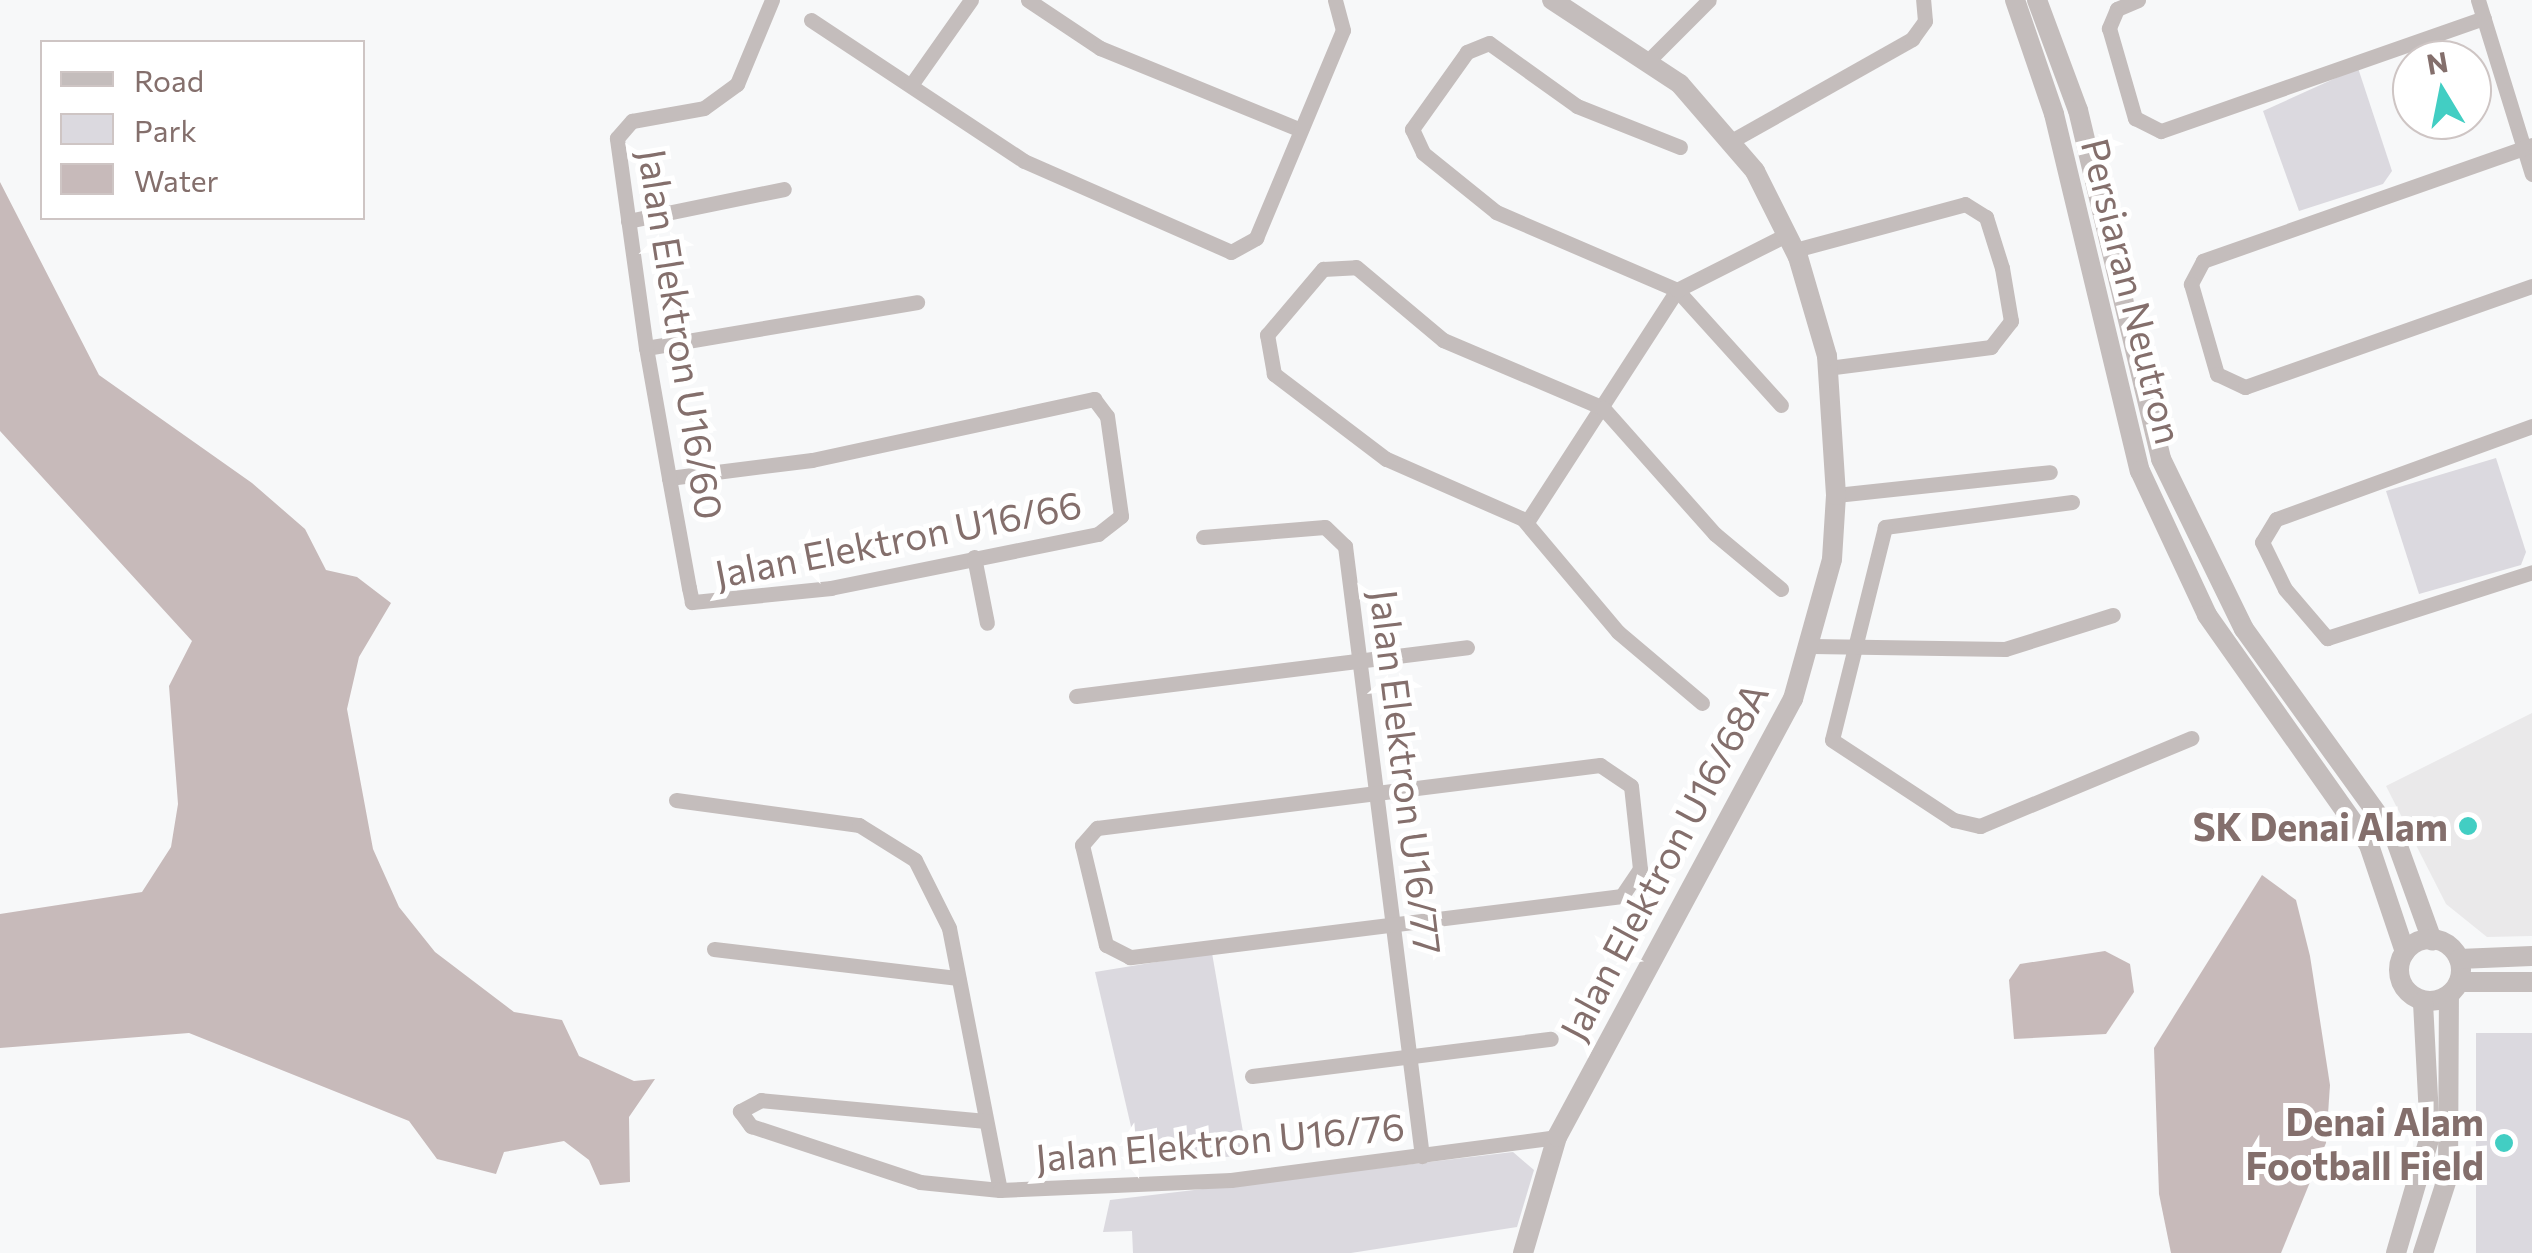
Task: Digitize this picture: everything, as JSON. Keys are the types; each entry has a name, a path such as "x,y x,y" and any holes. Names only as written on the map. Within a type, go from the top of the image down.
{"street":[{"name":"Jalan Elektron U16/60","path":"689,588 646,348 628,221 622,127 724,95 746,69 772,0"},
{"path":"911,85 971,0"},
{"path":"1028,0 1100,48 1298,129"},
{"path":"811,20 1038,169 1222,251 1256,238 1298,129 1343,30 1335,0"},
{"path":"1650,59 1709,0"},
{"path":"1733,140 1912,40 1924,21 1923,0"},
{"name":"Persiaran Neutron","path":"2015,0 2054,114 2140,471 2208,614 2370,845 2405,952"},
{"name":"Persiaran Neutron","path":"2037,0 2078,110 2161,459 2244,629 2395,838 2432,940"},
{"path":"2138,0 2116,4 2109,28 2135,118 2162,131 2484,18"},
{"path":"2478,0 2528,148 2532,174"},
{"name":"Jalan Elektron U16/68A","path":"1523,1253 1556,1137 1793,699 1812,646 1836,495 1828,368 1791,242 1733,140 1650,59 1557,1"},
{"path":"1680,147 1577,106 1502,45 1467,52 1413,117 1423,153 1496,212 1677,290 1781,405"},
{"path":"2528,148 2203,260 2191,284 2217,374 2245,387 2532,286"},
{"path":"628,221 784,188"},
{"path":"1527,522 1677,290 1791,242 1965,204 1986,217 2002,268 2012,321 1991,347 1828,368"},
{"path":"1702,702 1618,632 1527,522 1386,459 1274,374 1267,336 1323,269 1349,264 1443,340 1602,408 1715,534 1781,588"},
{"path":"646,348 917,302"},
{"name":"Jalan Elektron U16/66","path":"669,478 812,460 1082,398 1102,406 1114,454 1122,506 1110,531 710,607 692,602 689,588"},
{"path":"2532,426 2276,519 2262,542 2286,590 2327,638 2532,572"},
{"path":"1836,495 2050,472"},
{"path":"2072,502 1900,521 1877,541 1855,648 1830,733 1844,754 1980,826 2010,821 2191,738"},
{"name":"Jalan Elektron U16/77","path":"1203,537 1316,526 1338,535 1360,660 1422,1156"},
{"path":"974,556 987,624"},
{"path":"1812,646 2005,649 2113,615"},
{"path":"1076,696 1467,647"},
{"path":"1600,764 1626,777 1637,830 1638,879 1622,896 1130,957 1106,944 1082,845 1097,828 1376,792 1600,764"},
{"path":"676,800 830,819 896,843 928,880 958,978 1000,1190"},
{"path":"2396,1253 2430,1136 2424,1001 2400,982 2405,952 2432,940 2459,960 2532,956"},
{"path":"714,949 958,978"},
{"path":"2423,1253 2448,1176 2454,988 2459,960"},
{"path":"2424,1001 2454,988 2532,982"},
{"path":"1252,1076 1551,1039"},
{"name":"Jalan Elektron U16/76","path":"986,1121 761,1100 740,1111 751,1126 920,1182 1000,1190 1102,1191 1422,1156 1556,1137"}],"shaded area":[{"name":"SK Denai Alam","path":"2532,713 2532,936 2487,937 2446,904 2386,786"}],"green space":[{"path":"2358,68 2392,171 2383,184 2299,211 2263,111"},
{"path":"2496,458 2526,552 2521,565 2419,594 2386,491"},
{"path":"1212,953 1247,1155 1140,1165 1095,972"},
{"name":"Denai Alam Football Field","path":"2476,1033 2532,1033 2532,1253 2476,1253"},
{"path":"1513,1152 1534,1170 1517,1227 1351,1253 1133,1253 1132,1231 1103,1232 1110,1200"}],"water":[{"path":"0,182 99,375 252,483 305,529 326,570 357,577 391,603 359,657 347,709 373,849 399,907 435,952 514,1012 562,1020 579,1056 634,1081 655,1079 629,1117 630,1182 600,1185 589,1160 564,1141 504,1152 496,1174 437,1159 409,1121 189,1033 0,1048 0,914 142,892 171,847 178,804 169,686 192,641 0,431"},
{"path":"2262,875 2296,900 2310,956 2330,1085 2326,1143 2281,1253 2171,1253 2159,1194 2154,1048"},
{"path":"2105,951 2130,964 2134,992 2106,1034 2014,1039 2009,980 2020,964"}],"place":[{"name":"SK Denai Alam","path":"2468,826"},
{"name":"Denai Alam Football Field","path":"2504,1143"}]}
